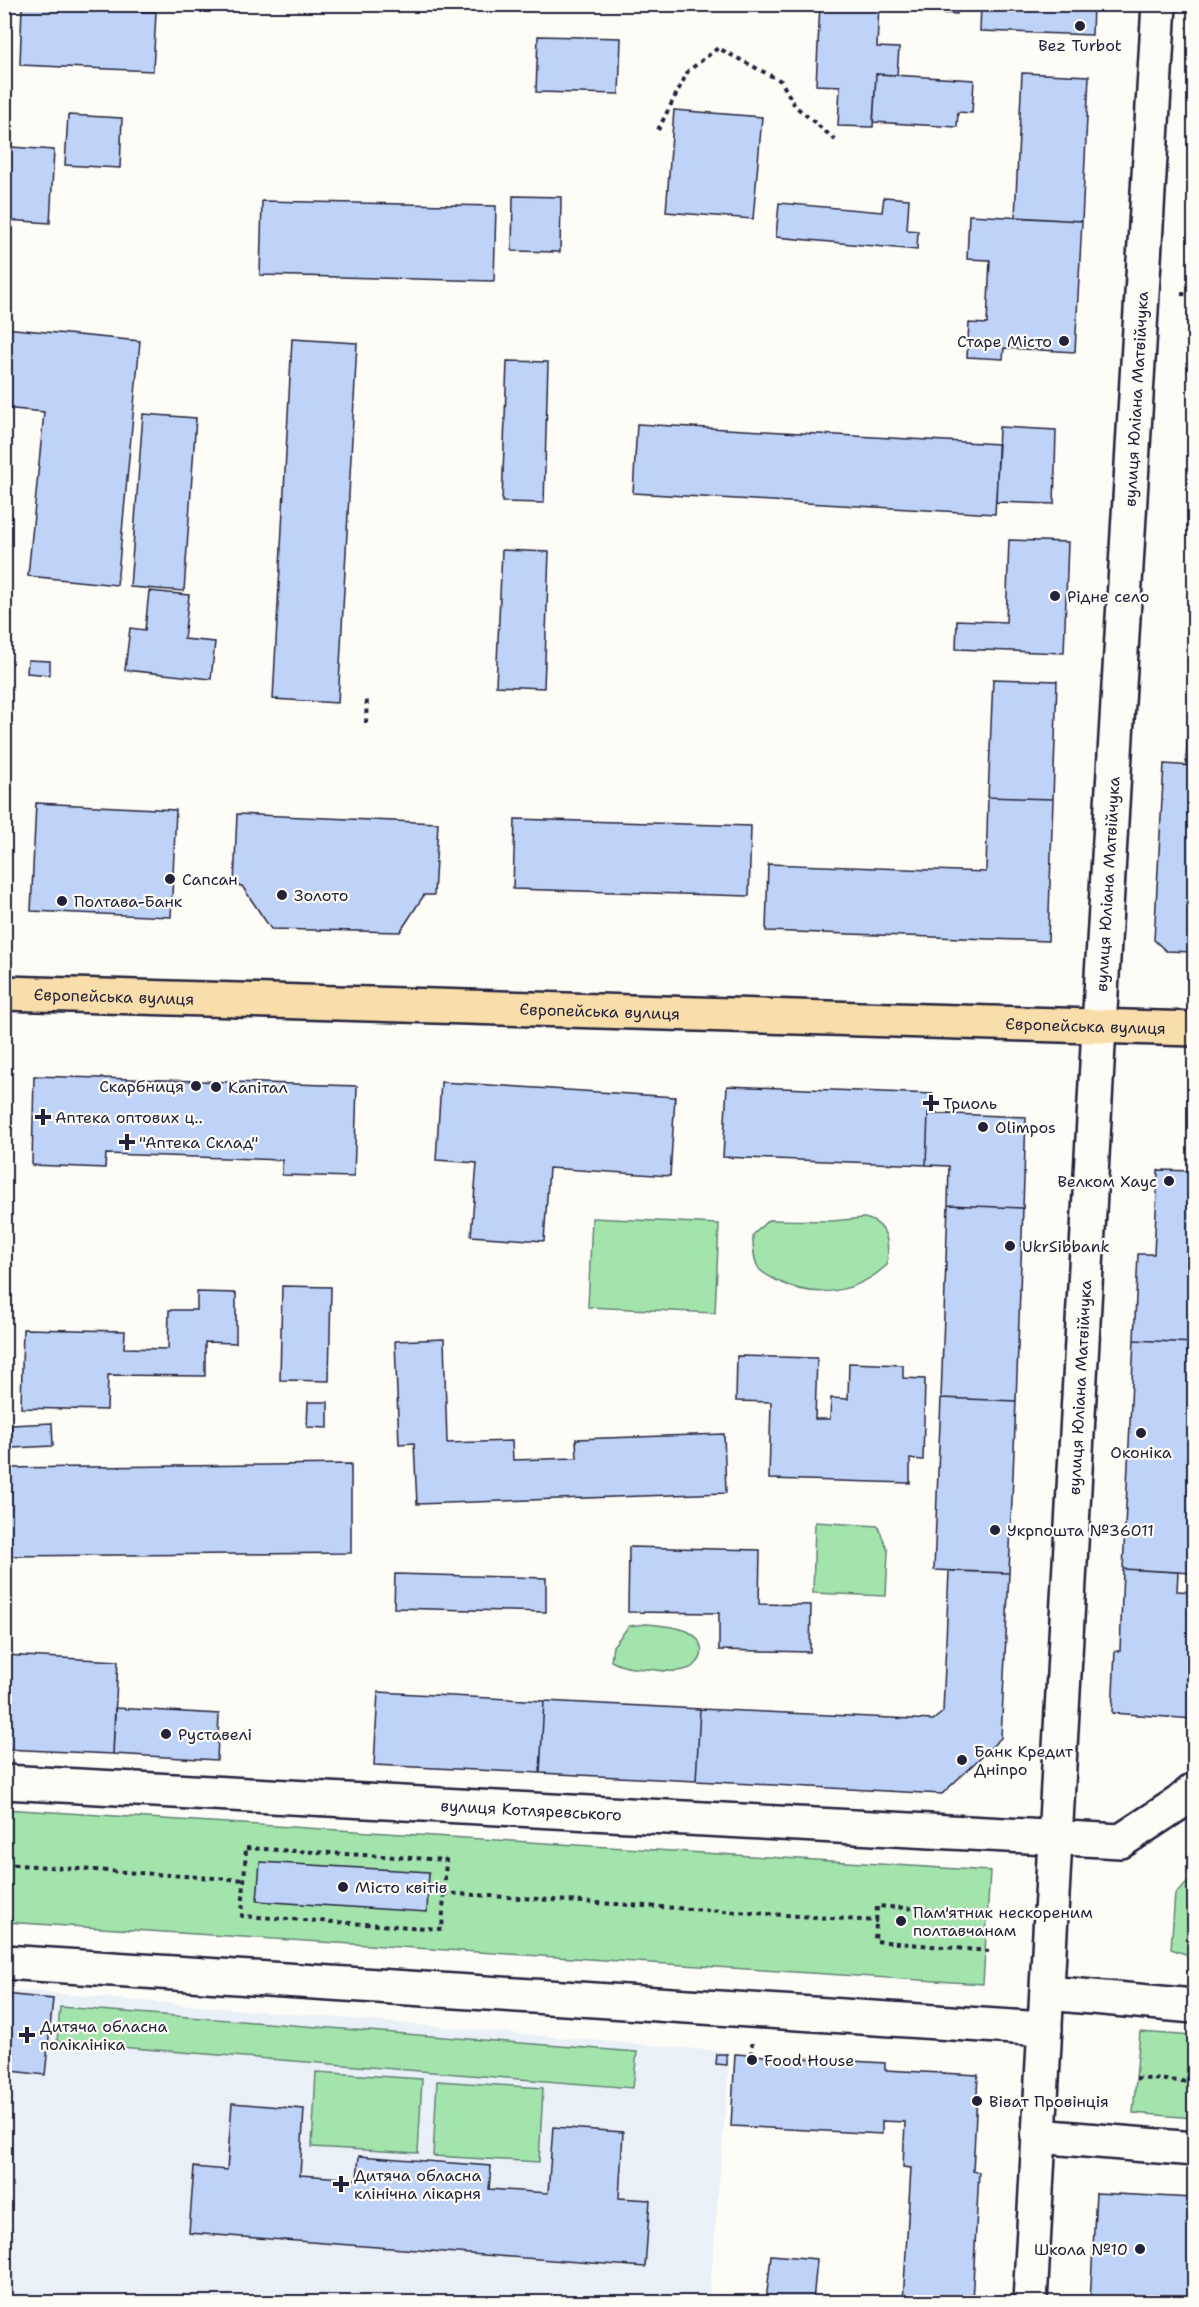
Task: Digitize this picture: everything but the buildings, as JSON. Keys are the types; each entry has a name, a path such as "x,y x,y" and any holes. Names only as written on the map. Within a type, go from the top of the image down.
{"main road":[{"name":"Європейська вулиця","path":"4,993 1194,1029"}],"street":[{"name":"вулиця Юліана Матвійчука","path":"1030,2302 1057,1837 1099,1027 1159,4"},
{"name":"вулиця Котляревського","path":"4,1782 1120,1841 1179,1803 1194,1790"},
{"path":"4,1962 1045,2029"},
{"path":"1047,1993 1194,2006"},
{"path":"1038,2136 1194,2149"}],"path":[{"path":"658,130 688,71 718,48 781,81 795,106 838,141"},
{"path":"1181,294 1194,295"},
{"path":"366,723 367,697"},
{"path":"4,846 12,846"},
{"path":"246,1848 446,1860 444,1893 442,1929 242,1916 246,1848"},
{"path":"4,1864 244,1880"},
{"path":"444,1893 877,1921"},
{"path":"989,1951 875,1941 878,1906 990,1914"},
{"path":"1136,2078 1194,2082"}],"shaded area":[{"path":"4,1989 730,2052 709,2302 5,2302"}],"green space":[{"path":"592,1218 719,1224 715,1313 588,1307"},
{"path":"864,1218 878,1224 883,1230 888,1250 887,1265 863,1282 837,1290 808,1291 794,1288 764,1274 756,1263 753,1235 768,1220 832,1221"},
{"path":"815,1522 878,1526 888,1551 886,1596 813,1593"},
{"path":"646,1624 677,1628 694,1635 702,1652 697,1663 684,1670 670,1671 629,1667 611,1661 613,1646 629,1626"},
{"path":"4,1809 990,1871 983,1984 5,1922"},
{"path":"1194,1877 1194,1957 1171,1949 1175,1894"},
{"path":"60,2007 637,2052 633,2088 57,2042"},
{"path":"1140,2032 1194,2036 1194,2118 1133,2113"},
{"path":"316,2072 422,2079 418,2153 312,2147"},
{"path":"437,2081 543,2088 539,2162 433,2156"}],"place":[{"name":"Bez Turbot","path":"1080,26"},
{"name":"Старе Місто","path":"1064,341"},
{"name":"Рідне село","path":"1055,596"},
{"name":"Сапсан","path":"170,879"},
{"name":"Золото","path":"282,895"},
{"name":"Полтава-Банк","path":"62,901"},
{"name":"Скарбниця","path":"196,1086"},
{"name":"Капітал","path":"216,1087"},
{"name":"Триоль","path":"931,1103"},
{"name":"Аптека оптових ц‥","path":"43,1117"},
{"name":"Olimpos","path":"983,1127"},
{"name":"\"Аптека Склад\"","path":"127,1142"},
{"name":"Велком Хаус","path":"1169,1181"},
{"name":"UkrSibbank","path":"1010,1246"},
{"name":"Оконіка","path":"1141,1433"},
{"name":"Укрпошта №36011","path":"995,1530"},
{"name":"Руставелі","path":"166,1734"},
{"name":"Банк Кредит Дніпро","path":"962,1760"},
{"name":"Місто квітів","path":"343,1887"},
{"name":"Пам'ятник нескореним полтавчанам","path":"901,1921"},
{"name":"Дитяча обласна поліклініка","path":"27,2035"},
{"name":"Food House","path":"752,2060"},
{"name":"Віват Провінція","path":"977,2101"},
{"name":"Дитяча обласна клінічна лікарня","path":"341,2184"},
{"name":"Школа №10","path":"1140,2249"}]}
